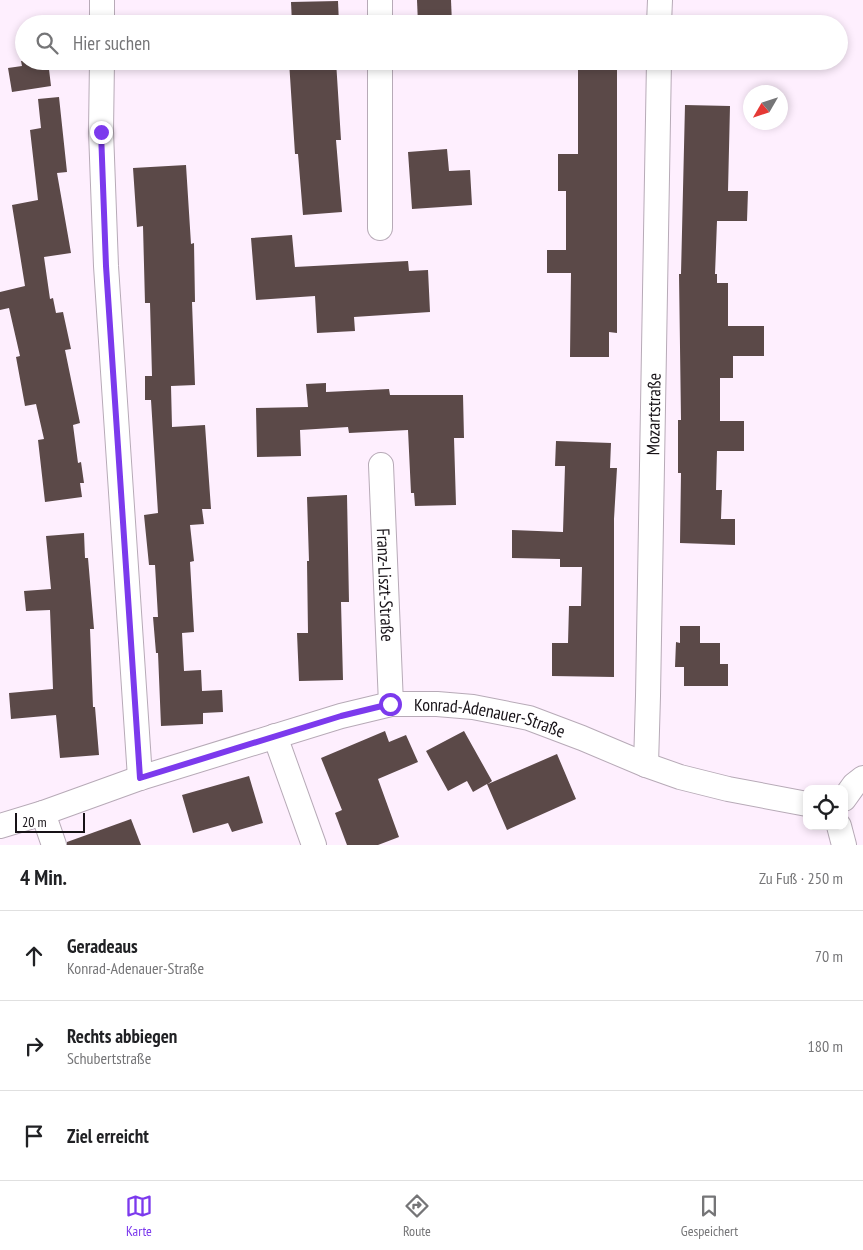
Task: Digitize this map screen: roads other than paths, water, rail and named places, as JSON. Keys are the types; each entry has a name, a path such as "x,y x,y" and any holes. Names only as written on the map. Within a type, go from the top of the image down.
{"street":[{"path":"102,0 102,15"},
{"path":"380,0 380,15"},
{"path":"660,0 660,15"},
{"path":"102,70 101,132 106,266 140,778"},
{"path":"380,70 380,228"},
{"name":"Mozartstraße","path":"646,766 659,70"},
{"name":"Franz-Liszt-Straße","path":"381,465 390,704"},
{"name":"Konrad-Adenauer-Straße","path":"0,826 140,778 341,716 390,704 437,704 473,707 529,718 582,738 646,766 680,777 803,803"},
{"path":"275,736 314,845"},
{"path":"848,793 854,785 863,778"},
{"path":"42,813 54,845"},
{"path":"840,830 844,845"}]}
